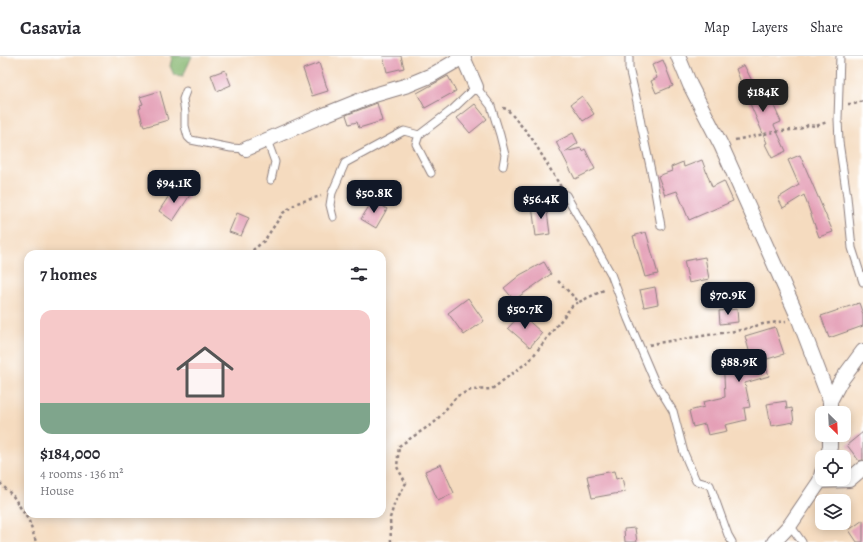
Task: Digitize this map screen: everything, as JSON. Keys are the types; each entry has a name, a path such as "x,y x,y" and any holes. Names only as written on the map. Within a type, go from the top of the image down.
{"street":[{"path":"678,56 690,85 721,145 798,317 830,406"},
{"path":"246,150 324,115 372,96 408,85 463,57 476,87"},
{"path":"830,406 840,382 863,351"},
{"path":"851,478 863,468"},
{"path":"774,542 790,525 815,486"}],"lane":[{"path":"629,56 629,68 653,180 660,226"},
{"path":"840,56 838,119 839,142 847,197 852,248 863,282"},
{"path":"431,174 416,144 419,135 453,108 476,87 490,106 500,135 505,155 503,166"},
{"path":"186,91 183,99 185,126 188,137 191,140 246,150"},
{"path":"333,217 330,206 332,193 345,164 404,131 419,135"},
{"path":"267,140 275,162 271,180"},
{"path":"566,195 611,274 654,380 673,411 684,454 696,481 710,485 728,535 732,542"},
{"path":"790,525 802,542"}],"path":[{"path":"490,106 506,109 531,137 566,195"},
{"path":"721,145 733,140 774,132 800,129 808,125 816,126 838,119"},
{"path":"253,250 264,241 283,213 296,203 332,193"},
{"path":"558,281 579,302"},
{"path":"391,542 390,518 395,502 406,483 398,466 399,446 435,422 458,396 471,390 492,389 530,360 572,306 616,285"},
{"path":"640,347 741,330 763,324 782,322 798,317"},
{"path":"0,483 13,496 24,513"},
{"path":"27,518 36,542"}],"green space":[{"path":"170,56 192,56 183,76 174,75 170,66 172,58"}],"building":[{"path":"383,56 401,56 404,68 387,72"},
{"path":"663,60 673,86 656,93 651,81 657,78 652,65"},
{"path":"319,63 328,91 312,96 303,69"},
{"path":"744,65 761,99 774,94 778,104 774,106 781,122 774,125 786,151 772,158 765,144 767,143 741,86 742,85 736,69"},
{"path":"225,70 231,85 217,91 211,75"},
{"path":"448,76 456,91 425,108 417,93"},
{"path":"160,91 168,120 144,127 139,109 141,108 140,105 143,104 140,97"},
{"path":"582,96 594,114 583,121 571,104"},
{"path":"377,103 382,121 359,128 357,122 349,124 346,115"},
{"path":"475,104 487,119 470,133 457,118"},
{"path":"573,133 578,143 565,152 581,148 582,151 585,149 595,169 575,179 556,142"},
{"path":"800,155 833,232 819,237 804,195 783,208 778,198 799,185 788,160"},
{"path":"702,160 712,187 724,181 733,201 689,220 677,191 665,195 658,176 672,171 671,167 683,162 684,167"},
{"path":"174,188 190,195 173,221 159,211"},
{"path":"373,200 387,209 376,228 361,219"},
{"path":"546,204 550,234 536,236 532,206"},
{"path":"237,213 249,218 241,236 229,232"},
{"path":"646,232 658,274 645,277 633,236"},
{"path":"705,257 709,279 689,283 684,261"},
{"path":"544,262 551,274 514,300 504,288 520,275"},
{"path":"655,287 658,304 644,307 640,290"},
{"path":"468,298 484,321 464,335 448,313"},
{"path":"859,303 863,314 863,326 829,338 821,316"},
{"path":"737,309 738,322 720,324 719,311"},
{"path":"521,314 542,333 530,347 508,328"},
{"path":"775,327 784,354 764,360 769,376 745,383 750,407 744,408 746,420 725,425 727,431 708,435 705,424 693,427 689,411 704,407 703,402 725,397 723,356 750,354 745,336"},
{"path":"786,401 787,409 792,408 794,422 771,426 767,404"},
{"path":"863,432 863,460 859,461 847,445"},
{"path":"441,464 454,493 438,501 425,471"},
{"path":"614,471 616,479 622,477 625,492 592,498 587,476"},
{"path":"863,520 863,542 857,542 849,530"},
{"path":"635,528 637,542 625,542 624,529"}]}
